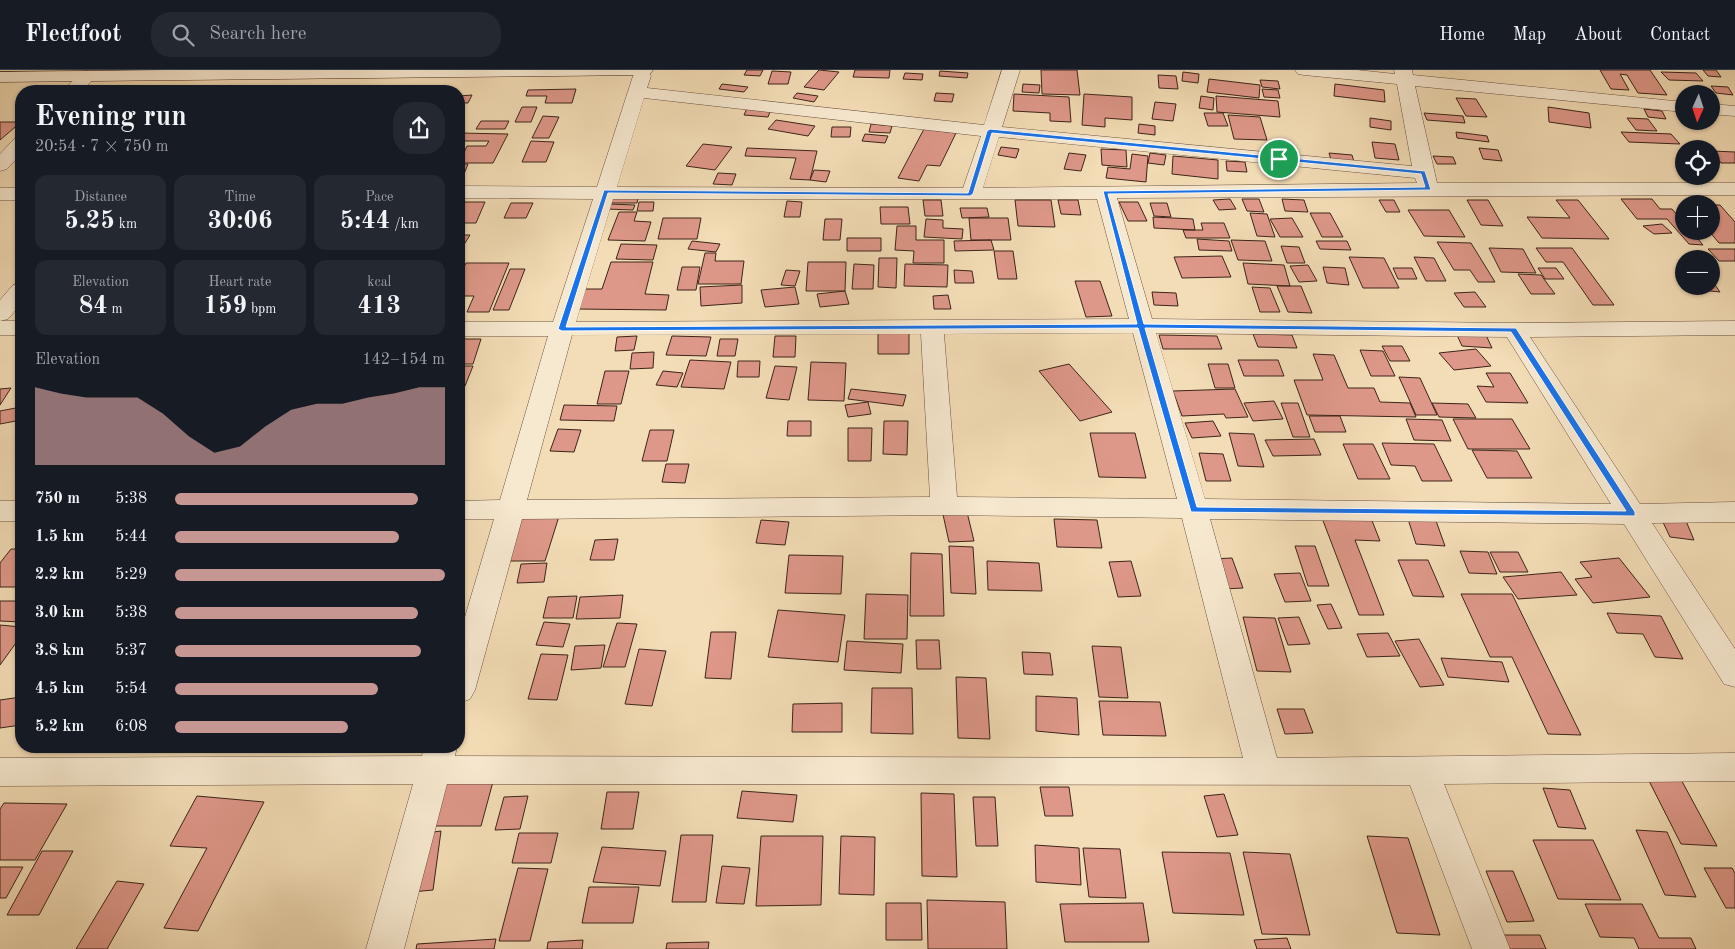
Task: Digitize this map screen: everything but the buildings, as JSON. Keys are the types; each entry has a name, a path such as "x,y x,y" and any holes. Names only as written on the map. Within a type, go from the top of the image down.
{"street":[{"path":"970,194 1011,70"},
{"path":"1304,70 1404,75 1675,105"},
{"path":"0,77 210,73 642,78 990,131 1426,181"},
{"path":"1404,75 1426,181"},
{"path":"78,85 87,76"},
{"path":"465,669 562,329 642,78"},
{"path":"1720,110 1735,112"},
{"path":"0,164 15,149"},
{"path":"465,192 970,194 1105,192 1426,181 1735,189"},
{"path":"1105,192 1194,510 1264,772"},
{"path":"0,194 15,194"},
{"path":"0,314 15,297"},
{"path":"465,329 1141,326 1514,330 1735,328"},
{"path":"0,328 15,328"},
{"path":"932,328 944,506"},
{"path":"1514,330 1735,675"},
{"path":"465,510 944,506 1632,514 1735,512"},
{"path":"0,511 15,511"},
{"path":"385,949 438,758"},
{"path":"0,772 438,758 1264,772 1735,767"},
{"path":"1421,770 1491,949"}],"route":[{"path":"1279,159 990,131 970,194 606,192 562,329 1141,326 1514,330 1632,514 1194,510 1141,326 1105,192 1429,189 1423,172 1279,159"}]}
